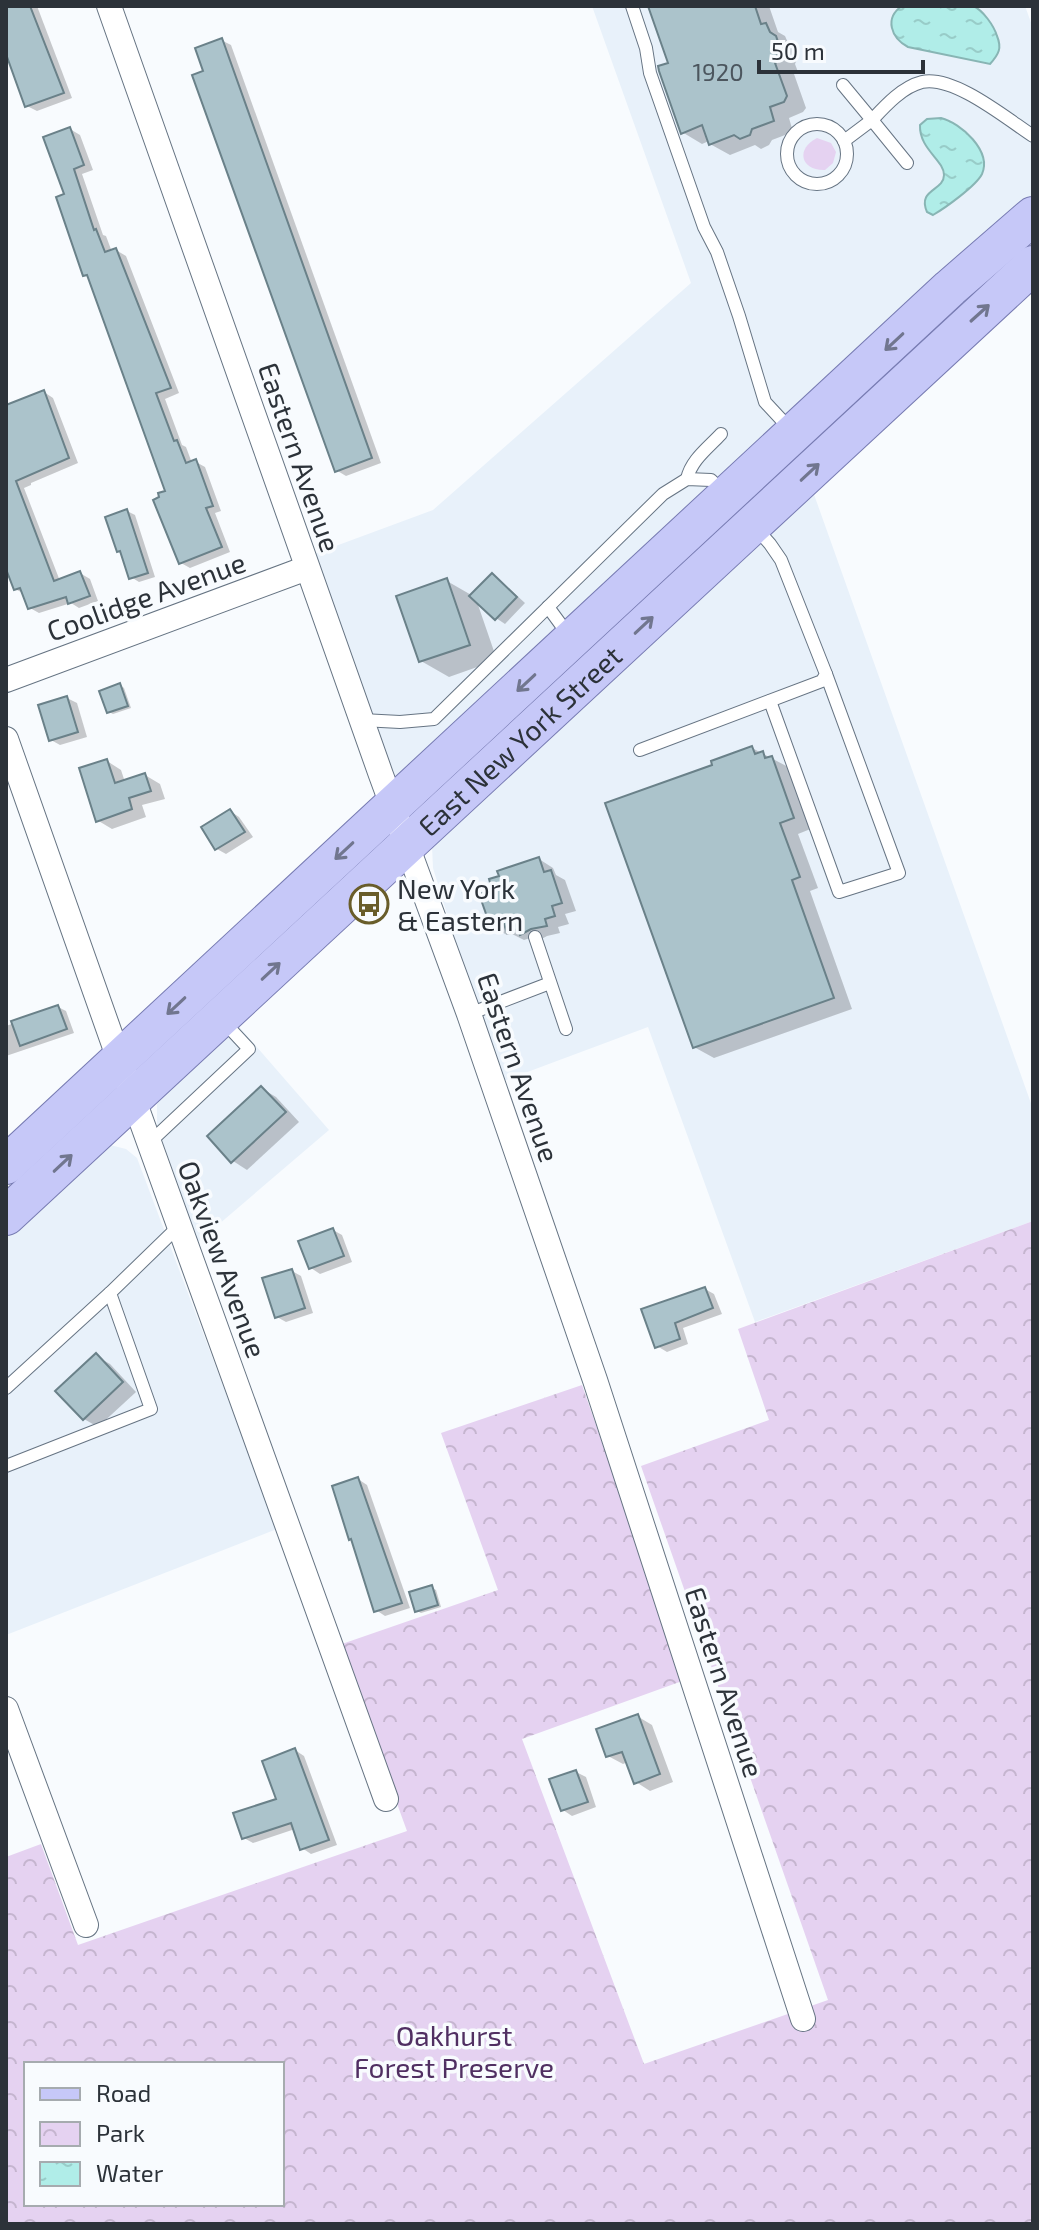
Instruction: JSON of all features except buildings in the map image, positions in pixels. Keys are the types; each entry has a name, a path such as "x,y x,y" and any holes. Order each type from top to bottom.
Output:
{"main road":[{"name":"East New York Street","path":"6,1216 407,845 739,510 794,434 950,288 1033,216"},
{"name":"East New York Street","path":"6,1165 392,806 482,708 739,510 1033,265"}],"street":[{"name":"Eastern Avenue","path":"109,6 307,568 469,1014 595,1380 803,2019"},
{"name":"Coolidge Avenue","path":"6,680 307,568"},
{"name":"Oakview Avenue","path":"6,739 386,1799"},
{"path":"6,1709 86,1925"}],"lane":[{"path":"632,6 646,48 650,73 704,227 717,252 765,402 794,434"},
{"path":"844,141 872,120 891,99 922,82 947,84 972,95 1033,136"},
{"path":"843,85 907,163"},
{"path":"822,124 839,133 844,141 847,150 844,168 831,181 823,184 804,182 791,169 787,151 795,133 803,128 822,124"},
{"path":"687,479 695,461 721,434"},
{"path":"362,720 400,722 434,719 663,494 687,479 711,480 781,560 899,873 839,892 770,701"},
{"path":"548,607 572,639"},
{"path":"640,750 822,681 826,674"},
{"path":"466,688 482,708"},
{"path":"535,937 566,1029"},
{"path":"469,1014 550,983"},
{"path":"149,1143 249,1049 220,1018"},
{"path":"6,1388 179,1226"},
{"path":"6,1466 151,1409 110,1293"}],"shaded area":[{"path":"592,6 1025,6 1033,28 1033,200 398,786 314,554 433,510 691,283"},
{"path":"811,486 1033,1109 1033,1221 755,1322 648,1027 498,1083 433,868 432,846"},
{"path":"235,1022 329,1130 198,1242 157,1126 157,1104 163,1088"},
{"path":"110,1145 126,1149 137,1158 277,1529 6,1635 6,1232"}],"green space":[{"path":"817,138 831,143 836,152 833,163 825,170 811,167 804,158 806,148"},
{"name":"Oakhurst Forest Preserve","path":"1033,1221 1033,2224 6,2224 6,1857 41,1844 78,1945 407,1831 339,1645 498,1590 441,1433 582,1385 685,1680 522,1739 644,2064 828,2000 641,1466 769,1420 738,1329"}],"water":[{"path":"902,6 977,8 993,28 999,44 997,54 990,64 908,47 897,38 892,28 893,16"},
{"path":"941,118 973,139 983,156 984,165 982,174 974,184 933,215 927,212 925,199 940,184 944,175 923,141 920,125 927,119"}],"place":[{"name":"New York & Eastern","path":"369,904"}]}
